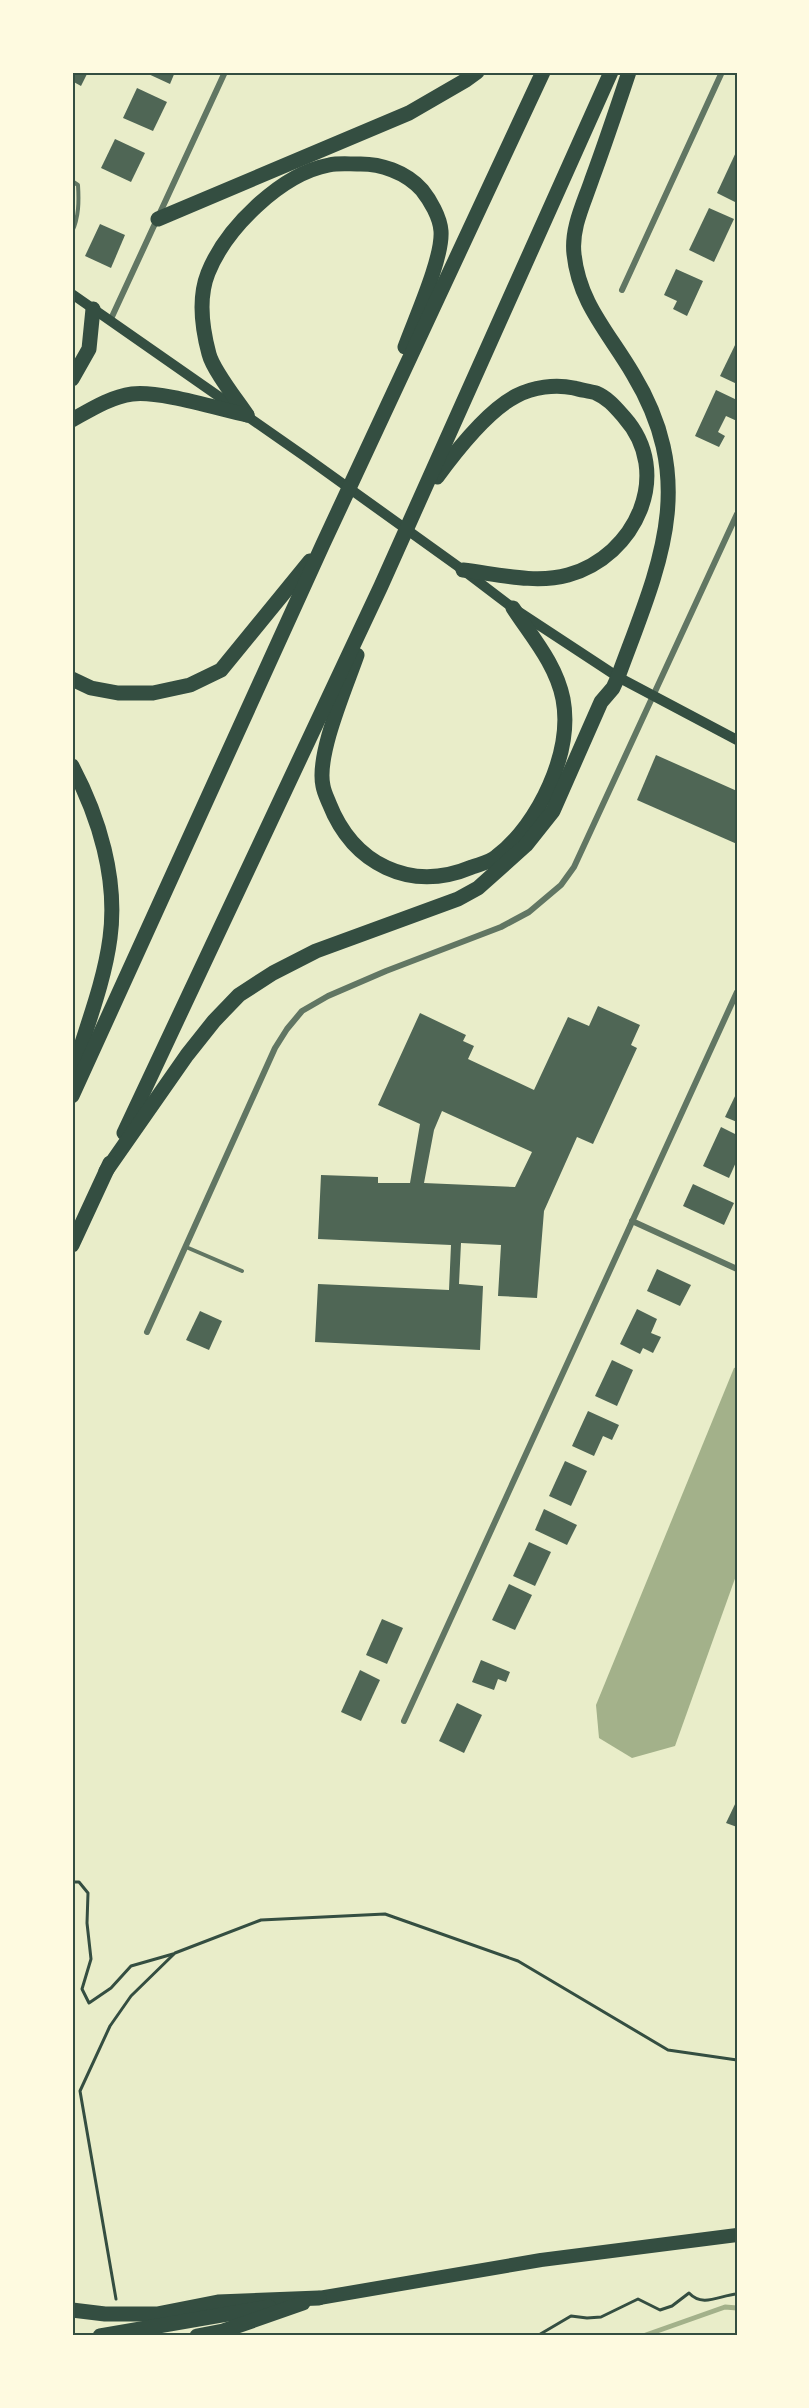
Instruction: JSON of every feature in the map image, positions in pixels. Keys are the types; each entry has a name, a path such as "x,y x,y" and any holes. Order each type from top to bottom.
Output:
{"highway":[{"path":"158,219 409,113 477,72"},
{"path":"72,1096 323,544 543,72"},
{"path":"72,1245 381,586 610,72"},
{"path":"106,1171 187,1055 214,1021 239,995 273,973 316,951 458,899 478,888 526,845 553,811 601,702 618,677 659,565 667,530 668,471 650,407 634,374 594,316 579,280 573,236 629,72"},
{"path":"247,416 209,357 203,329 202,299 207,275 218,251 237,225 264,200 299,176 330,165 371,163 398,172 417,185 429,198 441,230 438,256 373,438"},
{"path":"72,379 89,349 93,309"},
{"path":"420,499 478,426 516,396 534,390 562,386 597,394 611,403 635,430 645,455 647,481 641,509 629,532 609,554 586,568 547,579 464,570"},
{"path":"72,420 100,404 131,394 149,394 247,416"},
{"path":"72,679 91,688 118,693 153,693 190,685 221,670 323,544"},
{"path":"381,586 324,754 322,785 341,830 368,858 396,872 412,876 432,877 461,872 496,858 516,837 538,808 553,777 564,742 563,699 550,662 513,609"},
{"path":"72,766 83,786 105,851 112,908 110,938 104,967 72,1075"},
{"path":"100,2336 163,2327 541,2260 737,2235"},
{"path":"72,2310 105,2314 157,2314 218,2302 319,2298"},
{"path":"197,2336 223,2331 319,2298"}],"main road":[{"path":"72,294 464,570 513,609 618,677 737,740"}],"street":[{"path":"110,321 225,72"},
{"path":"622,290 722,72"},
{"path":"147,1332 275,1048 302,1011 328,996 386,970 501,927 529,912 561,885 574,867 737,514"},
{"path":"404,1721 737,992"},
{"path":"632,1221 737,1269"}],"lane":[{"path":"72,181 78,185 79,200 72,232"},
{"path":"185,1247 242,1271"}],"path":[{"path":"72,1882 79,1882 88,1893 87,1923 92,1959 82,1989 89,2003 111,1988 131,1966 175,1953 261,1920 385,1914 518,1961 668,2050 737,2060"},
{"path":"117,2302 80,2091 110,2026 131,1996 175,1953"},
{"path":"537,2336 571,2316 601,2317 638,2300 660,2310 672,2306 689,2293 693,2298 705,2302 727,2294 737,2294"}],"shaded area":[{"path":"737,1367 737,1573 675,1746 632,1758 599,1738 596,1705 734,1368"}],"building":[{"path":"72,72 88,72 81,86 72,81"},
{"path":"144,72 175,72 170,84"},
{"path":"137,88 167,102 153,131 123,118"},
{"path":"115,139 145,153 131,182 101,168"},
{"path":"737,150 737,203 717,193"},
{"path":"709,208 734,219 714,262 689,250"},
{"path":"100,224 125,235 111,268 85,256"},
{"path":"676,269 703,281 687,316 673,309 677,301 664,295"},
{"path":"737,341 737,384 720,376"},
{"path":"716,390 737,400 737,421 726,416 718,432 725,436 719,447 695,436"},
{"path":"656,755 737,791 737,844 637,800"},
{"path":"598,1006 640,1025 631,1045 637,1048 593,1144 577,1137 544,1211 537,1298 498,1296 501,1245 461,1243 459,1284 483,1286 480,1350 315,1342 318,1284 449,1290 451,1245 318,1239 321,1175 378,1177 378,1183 410,1183 420,1124 378,1105 420,1013 466,1035 463,1041 474,1046 468,1059 534,1090 568,1017 589,1026","holes":["442,1111 532,1152 515,1187 424,1183 434,1130"]},
{"path":"737,1092 737,1122 725,1117"},
{"path":"721,1127 737,1135 737,1160 729,1178 703,1166"},
{"path":"693,1184 734,1203 724,1225 683,1206"},
{"path":"657,1269 691,1285 680,1306 647,1291"},
{"path":"637,1309 657,1319 651,1333 661,1337 653,1353 643,1348 640,1354 620,1344"},
{"path":"200,1311 222,1321 209,1350 186,1340"},
{"path":"612,1360 633,1370 617,1406 595,1396"},
{"path":"588,1411 619,1425 612,1440 603,1436 594,1456 572,1446"},
{"path":"565,1461 587,1471 571,1506 549,1496"},
{"path":"544,1509 577,1525 567,1545 535,1530"},
{"path":"529,1542 551,1552 535,1586 513,1576"},
{"path":"509,1584 532,1595 515,1630 492,1620"},
{"path":"382,1619 403,1628 387,1664 366,1655"},
{"path":"481,1660 510,1672 506,1682 498,1679 494,1690 472,1682"},
{"path":"360,1670 380,1680 361,1721 341,1712"},
{"path":"457,1703 482,1715 464,1753 439,1741"},
{"path":"737,1800 737,1827 726,1823"}],"waterway":[{"path":"643,2336 725,2307 737,2308"}]}
